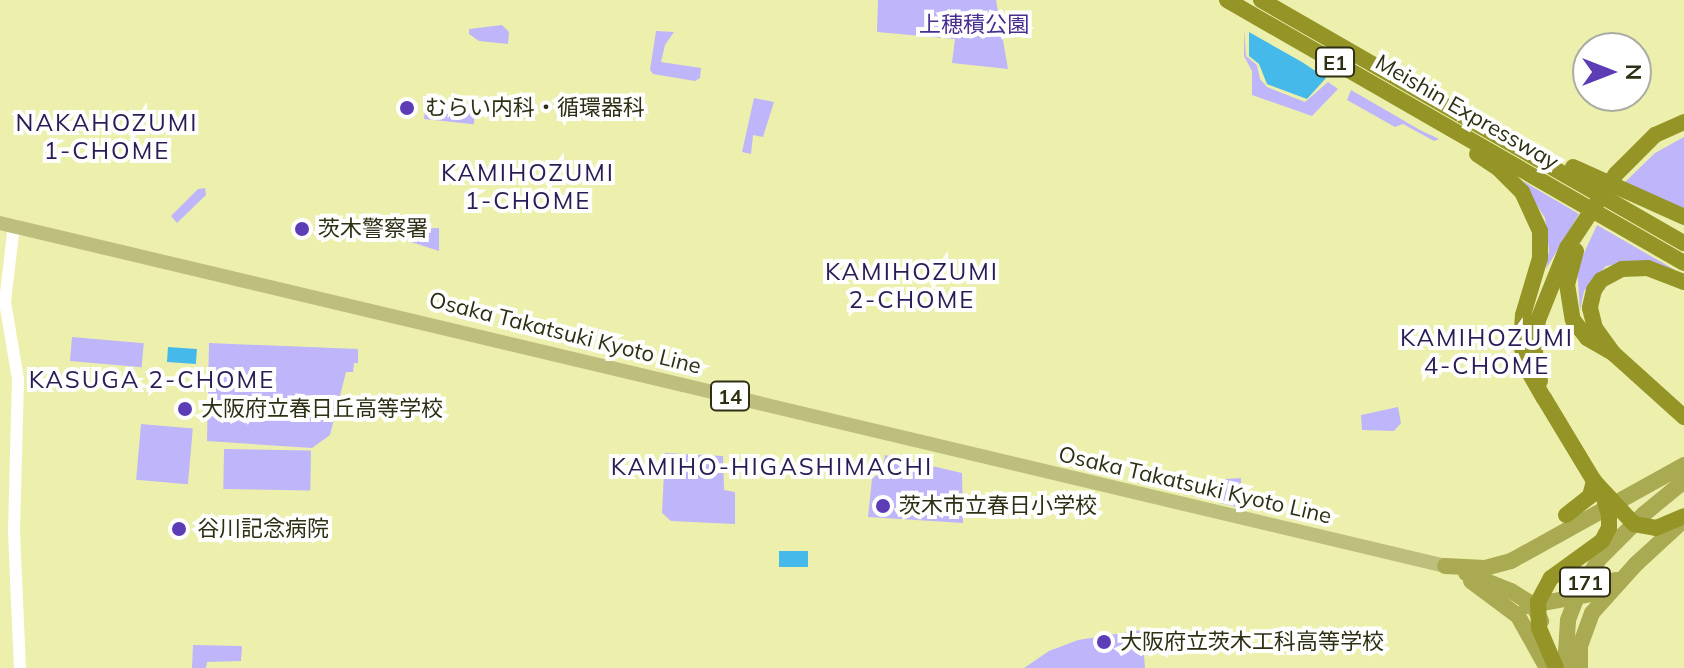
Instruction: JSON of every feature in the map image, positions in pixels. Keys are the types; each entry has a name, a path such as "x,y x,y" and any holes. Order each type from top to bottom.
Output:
{"highway":[{"name":"Meishin Expressway","path":"1227,0 1450,114"},
{"name":"Meishin Expressway","path":"1261,0 1450,114 1474,152 1508,152 1586,188 1611,220 1684,263"},
{"path":"1450,114 1508,152 1540,231 1540,258 1523,315 1521,344 1527,369 1598,487 1609,515 1609,528 1602,541 1549,582 1538,602 1537,618 1556,668"},
{"path":"1544,398 1535,335 1543,302 1567,248 1616,174 1655,135 1684,122"},
{"path":"1682,414 1613,353 1587,338 1573,320 1567,297 1573,258 1588,228 1635,164 1659,142 1684,131"},
{"path":"1586,188 1684,217"},
{"path":"1624,199 1684,243"},
{"path":"1613,353 1591,318 1591,299 1601,280 1611,273 1635,267 1663,272 1684,282"},
{"path":"1445,566 1485,568 1501,565 1684,465"},
{"name":"171","path":"1565,668 1564,641 1577,596 1599,559 1644,514 1684,481"},
{"path":"1566,515 1598,487"},
{"path":"1598,487 1634,524 1645,528 1656,528 1684,518"},
{"name":"171","path":"1580,668 1580,646 1592,613 1636,564 1684,518"},
{"path":"1510,607 1591,594 1636,564"},
{"path":"1445,566 1497,583 1533,605 1565,668"},
{"path":"1445,566 1510,607 1532,636 1547,668"}],"main road":[{"name":"Osaka Takatsuki Kyoto Line","path":"7,224 1445,566"},
{"path":"7,224 5,302 18,379 14,532 20,668"}],"green space":[{"name":"上穂積公園","path":"878,0 996,0 1008,69 952,63 955,39 877,32"},
{"path":"502,25 509,32 508,44 479,41 469,34 469,29"},
{"path":"1244,29 1246,56 1257,65 1260,79 1267,87 1305,102 1328,82 1338,89 1312,116 1252,95 1252,71 1244,56"},
{"path":"656,31 674,32 665,45 661,62 701,68 700,78 695,81 653,74 650,70"},
{"path":"1351,90 1439,139 1434,141 1403,124 1395,127 1347,100"},
{"path":"754,98 774,102 763,137 753,135 751,154 742,152"},
{"path":"426,101 476,106 474,124 424,119"},
{"path":"1684,137 1684,212 1623,184 1655,153"},
{"path":"1521,180 1579,214 1546,269 1549,250 1545,218"},
{"path":"205,188 206,195 177,223 171,216 198,189"},
{"path":"1597,225 1675,270 1640,261 1606,266 1584,291 1580,311 1577,268"},
{"path":"439,228 439,251 408,241 409,229"},
{"path":"72,337 144,343 142,367 70,361"},
{"path":"209,343 358,349 358,363 354,363 353,372 346,372 330,435 312,448 207,441"},
{"path":"1398,407 1401,423 1394,431 1362,430 1361,415"},
{"path":"141,424 193,429 188,484 136,480"},
{"path":"224,449 311,451 310,491 223,489"},
{"path":"665,453 723,456 724,490 735,492 735,524 671,521 662,513"},
{"path":"885,455 962,473 963,523 868,517 872,479 882,471"},
{"path":"1241,478 1241,508 1220,503 1226,479"},
{"name":"大阪府立茨木工科高等学校","path":"1142,630 1145,668 1024,668 1049,651 1078,640"},
{"path":"193,645 242,646 241,661 207,662 206,668 192,668"}],"water":[{"path":"1249,32 1326,78 1307,99 1267,84 1259,64 1249,56"},
{"path":"168,347 197,349 196,364 167,362"},
{"path":"779,551 808,551 808,567 779,567"}],"place":[{"name":"むらい内科・循環器科","path":"407,108"},
{"name":"茨木警察署","path":"302,229"},
{"name":"大阪府立春日丘高等学校","path":"185,409"},
{"name":"茨木市立春日小学校","path":"883,506"},
{"name":"谷川記念病院","path":"179,529"},
{"name":"大阪府立茨木工科高等学校","path":"1104,642"}],"district":[{"name":"NAKAHOZUMI 1-CHOME","path":"107,137"},
{"name":"KAMIHOZUMI 1-CHOME","path":"528,187"},
{"name":"KAMIHOZUMI 2-CHOME","path":"912,286"},
{"name":"KAMIHOZUMI 4-CHOME","path":"1487,352"},
{"name":"KASUGA 2-CHOME","path":"152,380"},
{"name":"KAMIHO-HIGASHIMACHI","path":"772,467"}]}
